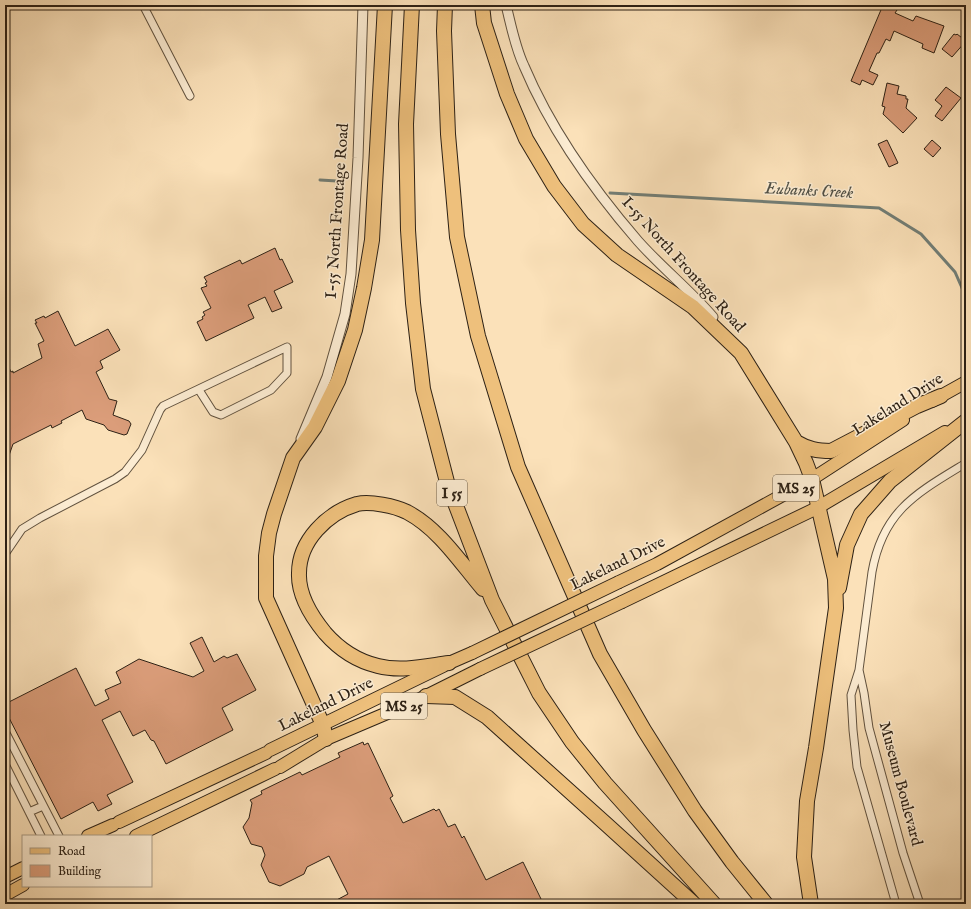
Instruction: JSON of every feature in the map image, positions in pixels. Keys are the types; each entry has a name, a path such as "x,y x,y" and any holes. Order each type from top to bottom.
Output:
{"highway":[{"path":"326,739 323,725 266,598 266,556 269,533 274,514 293,458 315,427 338,381 355,330 372,240 385,5"},
{"name":"I 55","path":"412,5 406,124 408,230 413,302 423,389 448,482 492,600 539,693 572,742 605,782 714,904"},
{"path":"445,5 444,31 448,134 457,236 478,336 518,467 600,654 644,730 695,811 732,862 766,904"},
{"path":"482,5 484,23 507,94 526,139 554,186 583,224 617,255 692,307 741,353 796,442 812,479 817,508 835,579 836,608"},
{"path":"796,442 809,449 831,451 917,406 941,396"},
{"path":"811,904 804,857 806,801 816,748 836,608 847,545 861,514 890,481 966,420"},
{"path":"450,663 400,669 378,666 356,658 334,642 316,622 301,595 298,573 304,549 315,530 338,512 358,504 382,504 406,512 429,526 492,600"},
{"path":"426,696 455,696 487,717 694,904"},
{"path":"732,862 759,904"}],"main road":[{"name":"Lakeland Drive","path":"90,835 657,564 812,479 941,396 966,382"},
{"name":"Lakeland Drive","path":"138,835 278,768 326,739 418,700 480,668 622,602 817,508 966,420"},
{"path":"5,877 22,868"},
{"path":"5,895 22,886"}],"street":[{"path":"143,5 190,96"},
{"name":"I-55 North Frontage Road","path":"293,458 327,377 345,314 352,274 358,158 363,5"},
{"name":"I-55 North Frontage Road","path":"506,5 523,65 539,99 562,139 590,182 639,242 708,312 741,353"},
{"path":"5,554 22,529 40,518 109,483 124,472 142,450 163,406 199,390 266,356 288,347 287,373 272,390 253,400 221,415 212,412 199,390"},
{"name":"Museum Boulevard","path":"896,904 858,768 853,730 851,695 859,670 872,572 875,555 880,540 890,521 907,502 966,463"},
{"name":"Museum Boulevard","path":"859,670 869,728 903,853 920,904"},
{"path":"5,731 58,835"},
{"path":"5,764 40,835"},
{"path":"29,812 43,806"}],"building":[{"path":"883,5 897,10 895,13 913,21 916,16 944,26 934,53 922,48 923,44 894,31 890,41 886,39 879,53 877,53 869,71 878,75 873,85 862,80 860,85 851,81"},
{"path":"954,34 957,34 966,41 952,57 942,49"},
{"path":"887,83 899,86 897,94 906,96 906,99 908,99 906,108 917,118 903,133 883,114 885,107 882,106"},
{"path":"946,87 961,98 942,121 935,116 942,106 935,100"},
{"path":"887,140 898,163 889,167 878,144"},
{"path":"932,140 941,148 933,157 924,149"},
{"path":"275,248 293,282 274,291 282,308 272,312 265,297 248,305 254,318 206,341 197,322 203,319 202,317 205,315 203,312 211,308 201,288 207,286 205,283 207,282 204,277 240,260 242,264"},
{"path":"58,311 75,346 108,329 120,350 100,361 103,368 96,372 109,399 117,401 113,415 129,421 131,424 127,434 124,435 108,430 104,425 86,419 82,410 61,421 62,423 52,428 51,425 13,444 5,464 5,359 11,372 13,371 13,373 42,358 38,344 44,341 35,320 44,316 45,318"},
{"path":"202,637 214,662 224,656 227,658 237,654 256,690 222,708 233,730 166,764 154,741 151,740 145,730 133,736 120,711 102,720 133,782 107,795 112,804 98,811 93,802 61,819 5,710 5,704 76,668 95,706 109,699 105,690 121,683 116,672 139,659 193,677 204,671 190,643"},
{"path":"363,742 364,745 368,743 393,796 390,798 403,823 434,809 436,811 439,809 448,827 455,824 462,838 464,836 486,880 523,862 542,901 534,904 329,904 348,894 329,856 307,867 304,874 280,886 269,882 261,865 265,855 262,847 251,844 243,827 249,818 252,803 250,800 262,794 261,791 300,772 302,775 340,757 338,753"}],"waterway":[{"name":"Eubanks Creek","path":"320,180 337,181"},
{"name":"Eubanks Creek","path":"610,193 879,208 921,234 955,272 966,297"}]}
